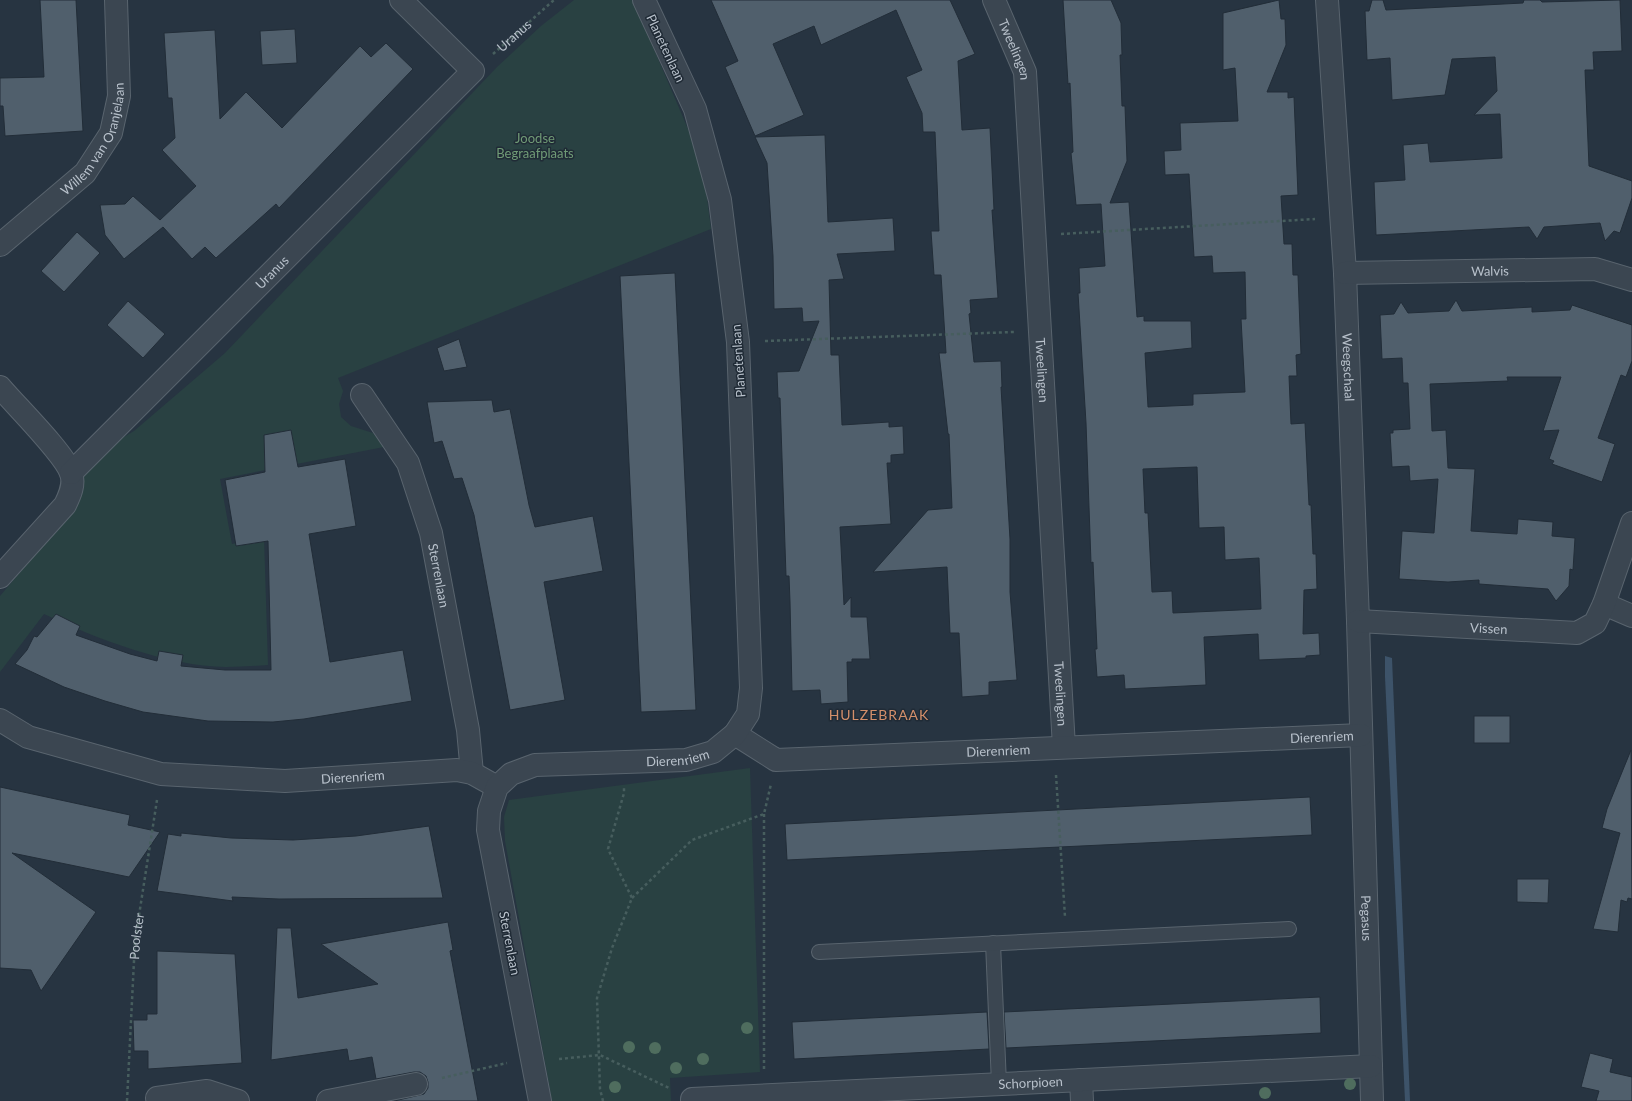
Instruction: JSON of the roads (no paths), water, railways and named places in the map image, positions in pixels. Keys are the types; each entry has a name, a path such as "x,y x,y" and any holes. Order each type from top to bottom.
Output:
{"street":[{"name":"Willem van Oranjelaan","path":"0,245 85,173 111,133 119,96 116,0"},
{"name":"Uranus","path":"71,473 473,71 401,0"},
{"name":"Planetenlaan","path":"644,0 695,109 714,177 720,200 738,342 750,688 748,714 735,734"},
{"name":"Tweelingen","path":"994,0 1025,72 1036,235 1059,748"},
{"name":"Weegschaal","path":"1326,0 1346,273 1361,735"},
{"name":"Walvis","path":"1346,273 1595,268 1632,280"},
{"path":"0,387 59,454 71,473 72,492 65,505 0,578"},
{"name":"Sterrenlaan","path":"362,395 408,463 431,532 468,730 472,773"},
{"name":"Vissen","path":"1358,621 1577,633 1595,623 1604,604 1632,523"},
{"path":"1604,604 1632,616"},
{"name":"Dierenriem","path":"0,720 28,737 161,774 285,781 457,770 472,773 497,787 511,774 535,765 686,760 713,752 735,734 776,760 1361,735"},
{"name":"Pegasus","path":"1361,735 1372,1101"},
{"name":"Sterrenlaan","path":"497,787 489,811 488,830 540,1101"},
{"name":"Schorpioen","path":"692,1100 764,1095 1371,1066"},
{"path":"1081,1080 1082,1101"},
{"path":"328,1101 416,1084"},
{"path":"157,1098 207,1092 238,1101"}],"lane":[{"path":"819,952 1289,929"},
{"path":"993,943 999,1084"}],"water":[{"path":"1385,656 1392,658 1410,1101 1405,1101"}],"district":[{"name":"HULZEBRAAK","path":"879,714"}],"park label":[{"name":"Joodse Begraafplaats","path":"535,146"}]}
